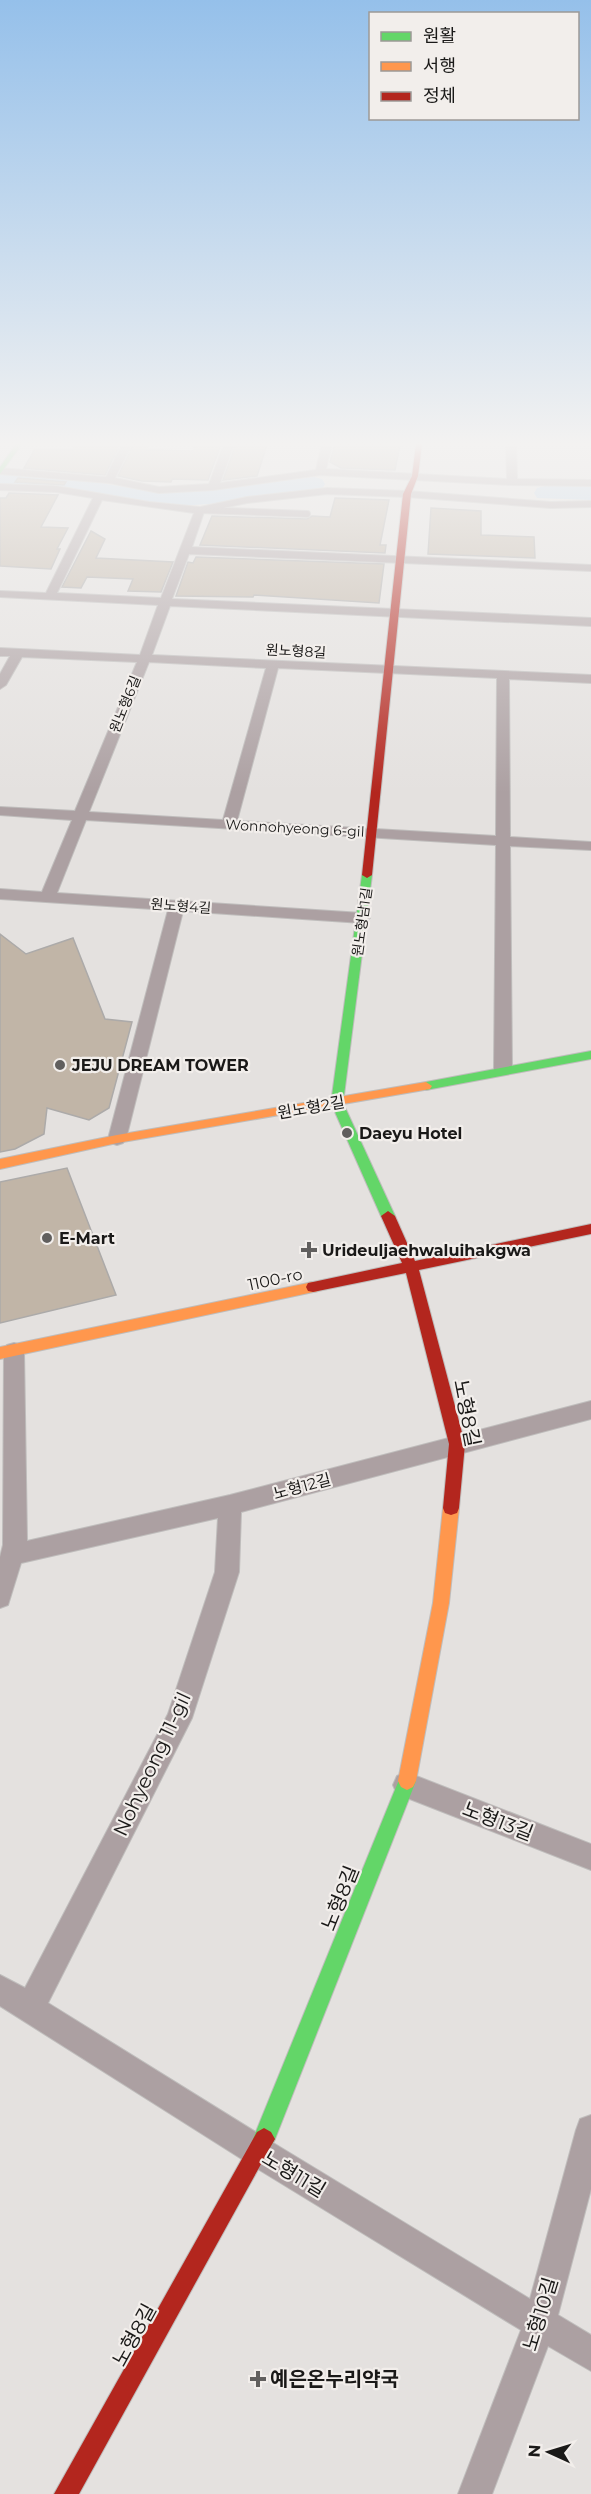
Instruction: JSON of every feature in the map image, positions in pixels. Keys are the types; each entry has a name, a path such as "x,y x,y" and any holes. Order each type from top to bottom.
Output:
{"street":[{"path":"50,596 67,560"},
{"name":"원노형6길","path":"48,896 144,659 180,560"},
{"name":"원노형남1길","path":"337,1103 373,833 400,560"},
{"path":"409,560 591,568"},
{"path":"0,594 591,622"},
{"name":"원노형8길","path":"0,652 591,679"},
{"path":"0,685 18,653"},
{"path":"229,824 273,665"},
{"path":"503,675 503,1070"},
{"name":"Wonnohyeong 6-gil","path":"0,811 591,846"},
{"name":"원노형4길","path":"0,894 362,918"},
{"path":"117,1139 177,906"},
{"name":"원노형2길","path":"0,1164 117,1139 337,1103 591,1055"},
{"path":"337,1103 411,1267"},
{"name":"1100-ro","path":"7,1352 591,1229"},
{"name":"노형8길","path":"66,2494 259,2152 406,1785 441,1603 457,1444 411,1267"},
{"path":"0,1597 15,1545 7,1352"},
{"name":"노형12길","path":"12,1555 230,1505 591,1410"},
{"name":"Nohyeong 11-gil","path":"30,2008 178,1718 227,1572 230,1505"},
{"name":"노형13길","path":"406,1785 591,1857"},
{"name":"노형11길","path":"0,1989 259,2152 591,2355"},
{"name":"노형10길","path":"475,2494 540,2323 591,2130"}],"building":[{"path":"0,560 55,560 51,569 0,566"},
{"path":"76,560 173,562 161,592 128,591 133,579 87,577 81,588 62,587"},
{"path":"194,560 287,560 384,564 379,603 254,595 253,597 176,596 188,562 193,563"},
{"name":"JEJU DREAM TOWER","path":"0,934 26,954 73,938 105,1019 132,1022 109,1108 89,1120 47,1108 44,1134 15,1149 0,1152"},
{"name":"E-Mart","path":"67,1168 116,1295 0,1323 0,1182"}],"traffic: fast":[{"path":"367,875 337,1103 388,1216"},
{"path":"426,1086 591,1055"},
{"path":"264,2139 407,1781"}],"traffic: slow":[{"path":"0,1164 117,1139 426,1086"},
{"path":"0,1353 313,1287"},
{"path":"407,1781 441,1603 451,1508"}],"traffic: jam":[{"path":"367,875 400,560"},
{"path":"388,1216 411,1267 457,1444 451,1508"},
{"path":"313,1287 591,1229"},
{"path":"66,2494 264,2139"}],"place":[{"name":"JEJU DREAM TOWER","path":"60,1065"},
{"name":"Daeyu Hotel","path":"347,1133"},
{"name":"E-Mart","path":"47,1238"},
{"name":"Urideuljaehwaluihakgwa","path":"309,1250"},
{"name":"예은온누리약국","path":"258,2379"}]}
